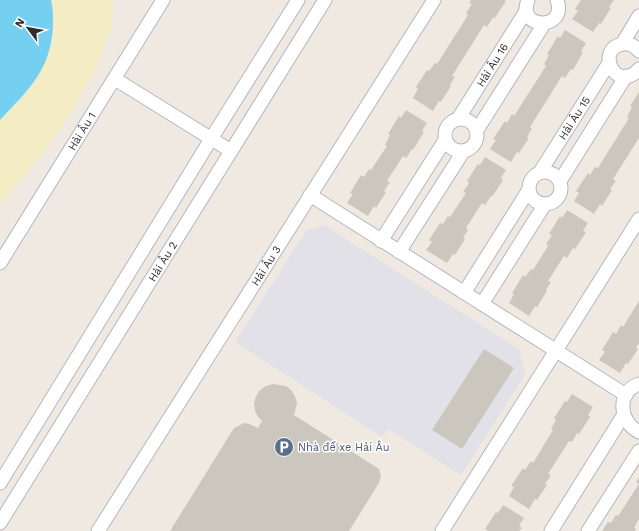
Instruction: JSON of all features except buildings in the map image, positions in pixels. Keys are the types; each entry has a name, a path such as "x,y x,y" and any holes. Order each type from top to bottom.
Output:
{"street":[{"name":"Hải Âu 1","path":"0,263 163,0"},
{"name":"Hải Âu 2","path":"0,483 298,0"},
{"name":"Hải Âu 2","path":"0,523 325,0"},
{"name":"Hải Âu 3","path":"98,531 434,0"},
{"name":"Hải Âu 16","path":"399,252 463,152 475,144 477,139 477,130 544,24 556,16 558,11 558,0"},
{"name":"Hải Âu 16","path":"527,6 531,19 535,22 544,24"},
{"name":"Hải Âu 16","path":"382,241 445,140 444,135 447,126 458,119 527,6"},
{"name":"Hải Âu 15","path":"464,293 528,191 530,181 540,172 609,63 611,51 618,45 622,44 639,16"},
{"path":"622,44 633,45 639,51"},
{"path":"609,63 613,71 617,74 626,76"},
{"name":"Hải Âu 15","path":"482,304 545,204 550,203 559,196 561,186 560,181 626,76 631,75 639,69"},
{"path":"115,79 231,151"},
{"path":"458,119 469,121 477,130"},
{"path":"445,140 450,148 458,152 463,152"},
{"path":"540,172 549,172 554,174 560,181"},
{"path":"528,191 534,200 545,204"},
{"path":"310,195 626,395"},
{"path":"442,531 639,219"},
{"path":"639,384 626,395 622,407 627,424 639,432"},
{"path":"551,531 624,416"},
{"path":"588,531 639,451"}],"shaded area":[{"path":"324,225 520,350 525,375 461,475 388,429 382,437 235,342 306,231"}],"sand":[{"path":"51,0 113,0 112,25 95,71 68,117 38,159 0,205 0,120 37,79 47,58 53,23"}],"water":[{"path":"0,0 51,0 53,9 53,25 48,54 37,78 0,120"}],"place":[{"name":"Nhà để xe Hải Âu","path":"284,447"}]}
